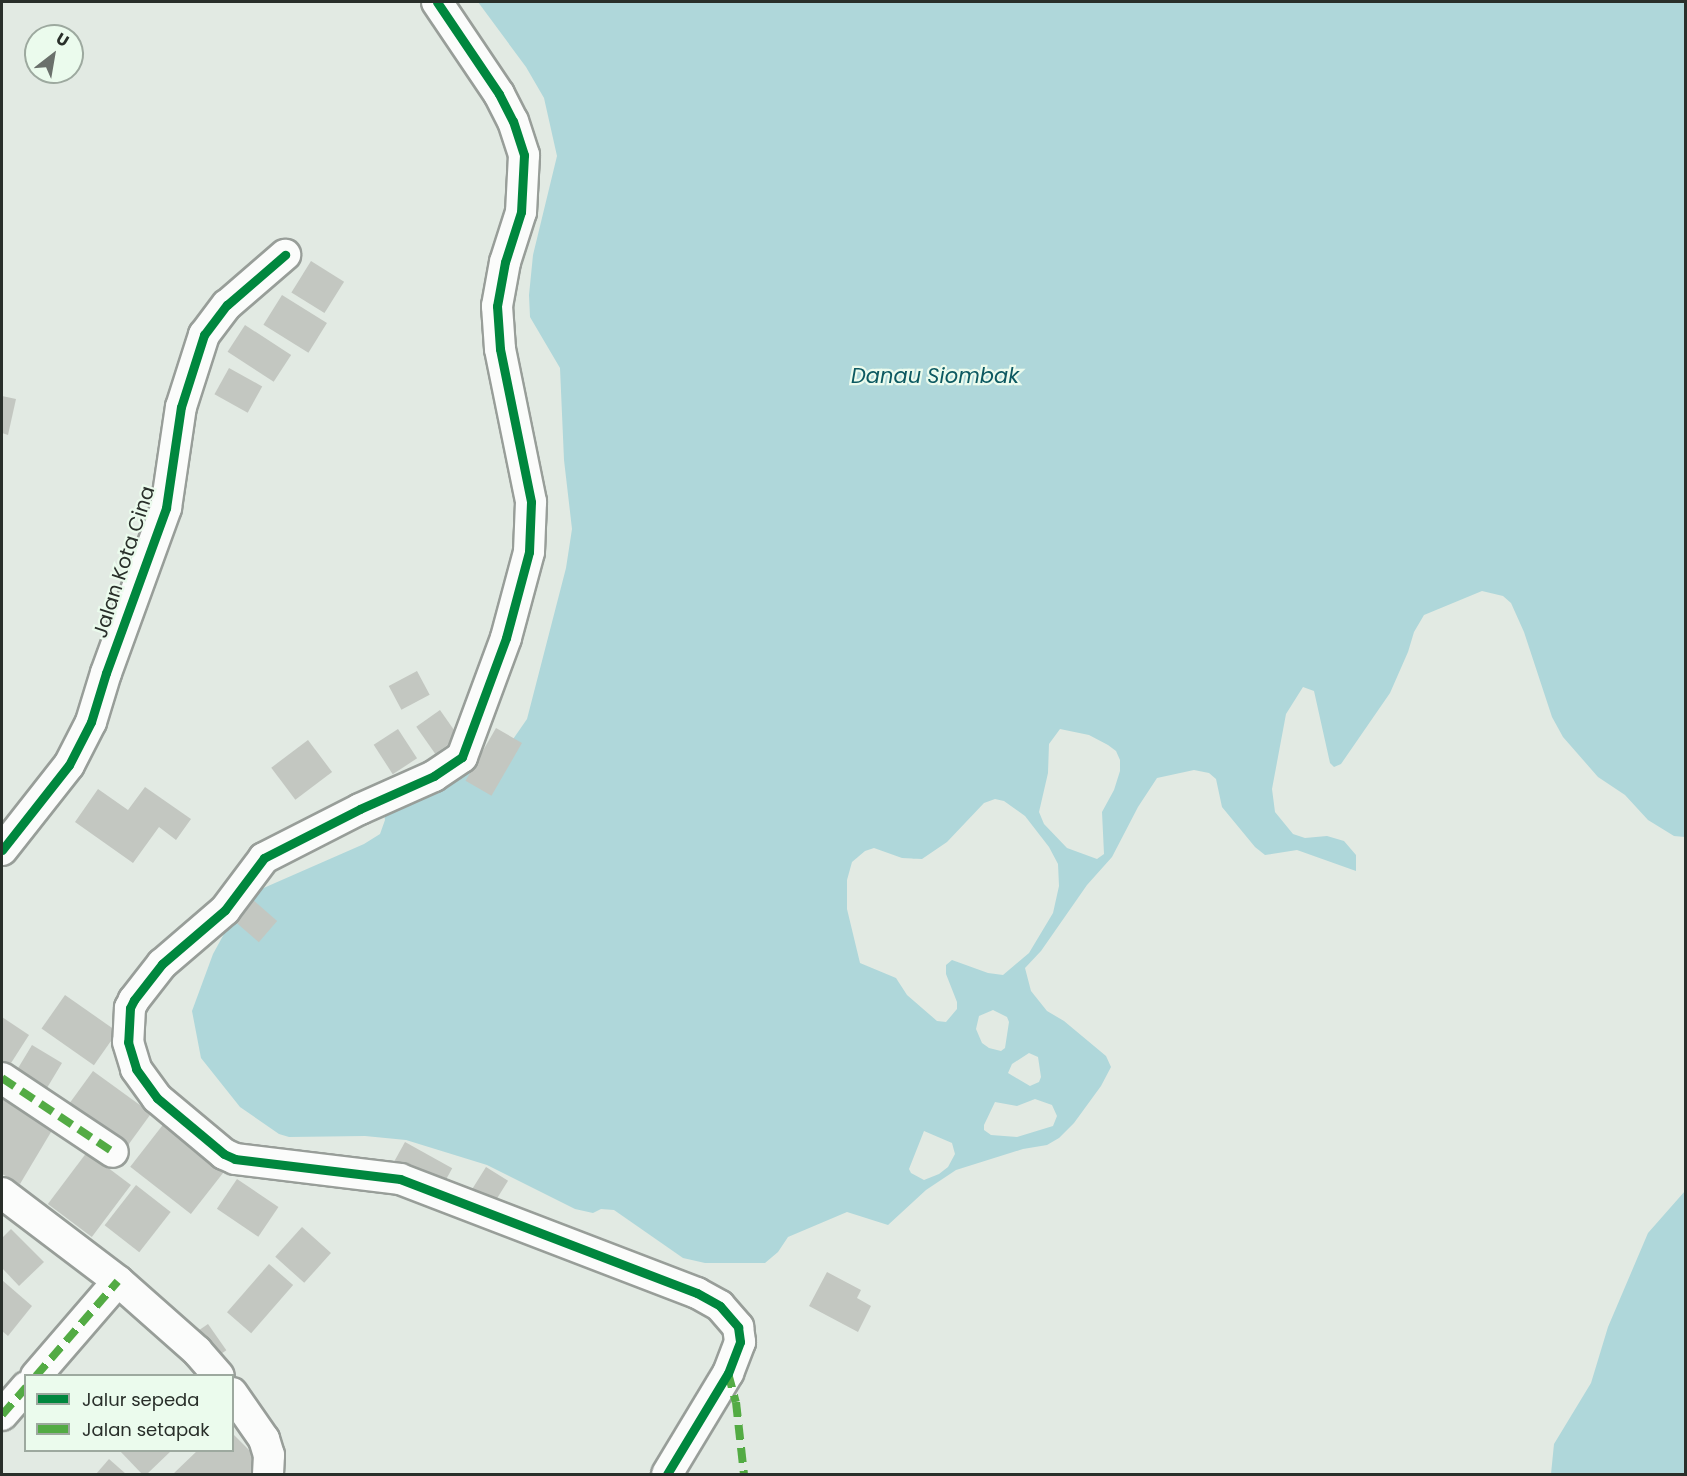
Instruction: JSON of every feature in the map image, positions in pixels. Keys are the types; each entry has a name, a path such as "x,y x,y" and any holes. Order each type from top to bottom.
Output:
{"street":[{"path":"437,2 500,94 513,121 524,155 521,212 505,262 497,306 501,349 531,502 529,552 506,638 462,757 434,777 360,809 264,858 225,910 162,964 134,1000 130,1008 128,1042 136,1069 158,1098 224,1154 235,1159 400,1179 698,1293 720,1306 738,1327 740,1342 728,1373 667,1474"},
{"name":"Jalan Kota Cina","path":"2,850 69,765 91,722 106,673 166,508 181,407 204,335 226,305 285,255"},
{"path":"2,1078 113,1152"},
{"path":"2,1193 118,1281 197,1351 217,1374"},
{"path":"38,1374 118,1281"},
{"path":"2,1414 24,1389"},
{"path":"234,1396 264,1439 268,1455 268,1474"}],"water":[{"name":"Danau Siombak","path":"478,2 1685,2 1685,837 1674,836 1648,820 1625,795 1598,777 1563,737 1552,717 1524,632 1511,603 1503,596 1482,591 1424,615 1414,632 1390,693 1341,764 1334,767 1330,763 1314,691 1303,687 1286,714 1272,789 1275,812 1293,834 1305,838 1327,836 1344,841 1356,855 1356,871 1297,850 1265,855 1255,847 1222,807 1216,779 1209,773 1194,770 1157,778 1138,807 1112,857 1087,885 1041,951 1025,968 1031,991 1047,1011 1064,1021 1106,1056 1111,1067 1101,1086 1074,1123 1059,1138 1047,1145 1023,1149 956,1170 926,1190 888,1225 847,1212 788,1237 778,1252 765,1263 705,1263 683,1258 614,1210 601,1209 593,1213 575,1209 487,1165 406,1140 365,1136 289,1137 279,1134 240,1107 201,1058 192,1011 213,954 236,912 259,890 364,844 380,834 385,820 383,804 448,782 469,772 509,745 527,719 566,568 572,529 564,460 560,368 530,317 529,295 533,255 557,156 544,98 526,67","holes":["1060,729 1089,735 1116,751 1120,760 1120,771 1114,790 1102,812 1104,854 1097,859 1067,848 1044,824 1039,812 1048,773 1049,744","995,799 1004,801 1025,816 1049,847 1058,864 1059,886 1053,913 1029,953 1003,975 988,973 952,960 946,965 946,974 957,1002 957,1009 946,1022 937,1021 907,995 896,978 860,963 847,909 847,880 852,862 865,851 874,848 902,858 922,859 947,842 984,803","993,1010 1007,1017 1009,1022 1005,1048 1001,1051 989,1048 982,1043 976,1029 979,1016","1029,1053 1038,1057 1041,1077 1039,1082 1030,1086 1008,1073 1012,1064","1035,1099 1052,1105 1057,1116 1053,1126 1017,1137 991,1135 984,1130 984,1125 995,1102 1017,1106","924,1131 952,1143 955,1154 948,1167 939,1174 924,1180 911,1173 909,1169"]},
{"path":"1685,1191 1685,1474 1551,1474 1554,1444 1591,1383 1608,1327 1648,1233"}],"building":[{"path":"311,261 344,282 324,313 291,292"},
{"path":"282,295 327,323 308,353 263,325"},
{"path":"245,325 291,355 274,382 228,352"},
{"path":"229,368 262,386 248,413 214,394"},
{"path":"2,396 16,399 8,435 2,433"},
{"path":"417,671 430,695 401,710 389,686"},
{"path":"440,710 459,737 435,754 416,727"},
{"path":"496,728 522,743 491,796 466,781"},
{"path":"398,729 417,758 393,774 374,745"},
{"path":"308,740 332,772 295,800 271,768"},
{"path":"145,787 191,819 176,840 159,827 133,863 75,822 98,789 128,810"},
{"path":"253,900 277,921 259,942 235,921"},
{"path":"65,995 117,1032 94,1065 41,1029"},
{"path":"2,1017 29,1035 4,1074 2,1072"},
{"path":"32,1045 62,1063 46,1090 16,1072"},
{"path":"93,1071 151,1113 121,1155 63,1112"},
{"path":"2,1095 54,1127 20,1184 2,1174"},
{"path":"169,1117 230,1164 191,1214 130,1167"},
{"path":"405,1142 452,1168 441,1189 393,1163"},
{"path":"87,1152 131,1185 92,1237 48,1204"},
{"path":"486,1167 508,1181 492,1207 470,1193"},
{"path":"237,1179 278,1207 258,1237 217,1209"},
{"path":"136,1185 171,1212 139,1252 105,1225"},
{"path":"302,1227 331,1253 304,1283 275,1257"},
{"path":"11,1229 44,1262 19,1286 2,1268 2,1238"},
{"path":"269,1264 293,1285 251,1333 227,1312"},
{"path":"827,1272 861,1290 857,1298 871,1306 858,1332 809,1306"},
{"path":"2,1280 32,1306 8,1336 2,1331"},
{"path":"208,1324 226,1350 214,1359 196,1333"},
{"path":"234,1435 264,1465 255,1474 173,1474 196,1452 234,1452"},
{"path":"121,1452 170,1452 147,1474 142,1474"},
{"path":"109,1459 126,1474 96,1474"}],"marked path":[{"path":"2,1078 113,1152"},
{"path":"38,1374 118,1281"},
{"path":"728,1373 736,1402 744,1474"},
{"path":"2,1415 24,1389"}],"cycle path":[{"path":"437,2 499,94 513,121 524,155 521,212 505,262 497,306 500,349 531,502 529,552 506,638 462,757 434,776 360,809 264,858 225,910 162,964 134,1000 130,1008 128,1042 136,1069 157,1098 224,1154 235,1159 400,1179 697,1293 720,1306 738,1327 740,1342 728,1373 667,1474"},
{"path":"2,850 69,765 91,722 106,673 166,508 181,407 204,335 227,305 285,255"}]}
